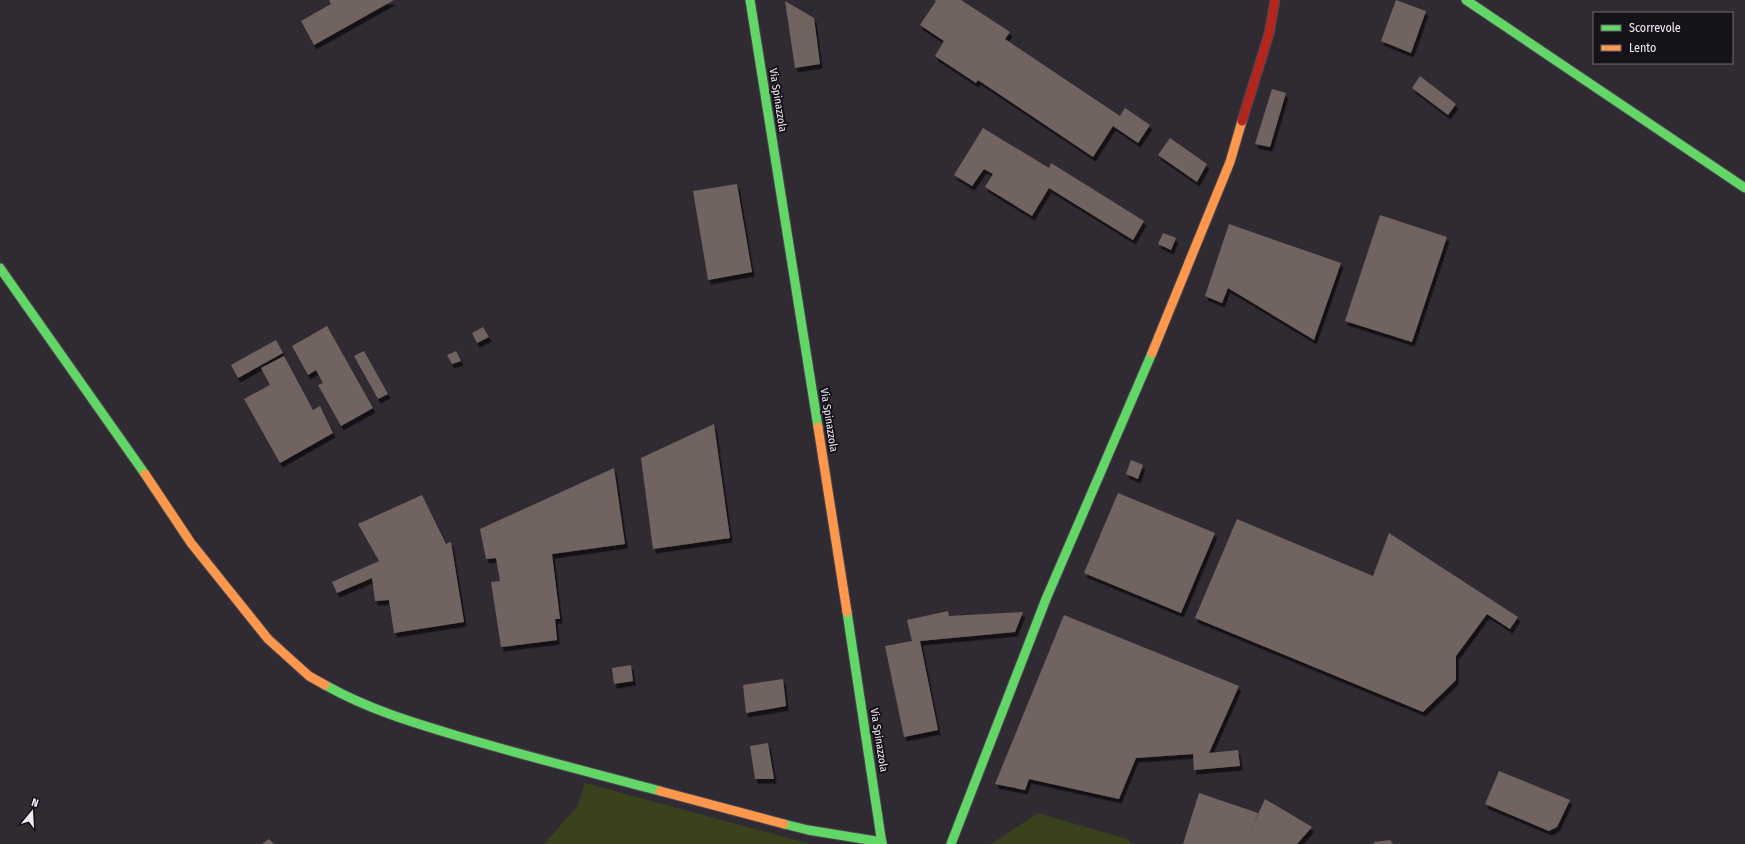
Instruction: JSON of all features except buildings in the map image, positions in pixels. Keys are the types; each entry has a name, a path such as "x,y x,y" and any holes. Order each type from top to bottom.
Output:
{"street":[{"name":"Via Spinazzola","path":"750,0 829,496 882,843"},
{"path":"951,844 1046,599 1170,311 1230,162 1269,34 1275,0"},
{"path":"1466,0 1745,188"},
{"path":"0,268 120,437 191,542 268,639 309,676 354,701 412,722 487,744 808,830 882,843"}],"green space":[{"path":"585,783 813,844 544,844 577,807"},
{"path":"1038,813 1127,839 1132,844 991,844"}],"traffic: fast":[{"path":"750,0 818,427"},
{"path":"1466,0 1745,188"},
{"path":"0,268 145,474"},
{"path":"951,844 1046,599 1152,353"},
{"path":"847,612 882,844"},
{"path":"325,685 357,701 423,726 660,791"},
{"path":"784,824 808,830 882,842"}],"traffic: slow":[{"path":"1152,353 1230,162 1242,121"},
{"path":"818,427 847,612"},
{"path":"145,474 191,543 268,639 309,676 325,685"},
{"path":"660,791 784,824"}],"traffic: jam":[{"path":"1242,121 1269,34 1275,0"}]}
